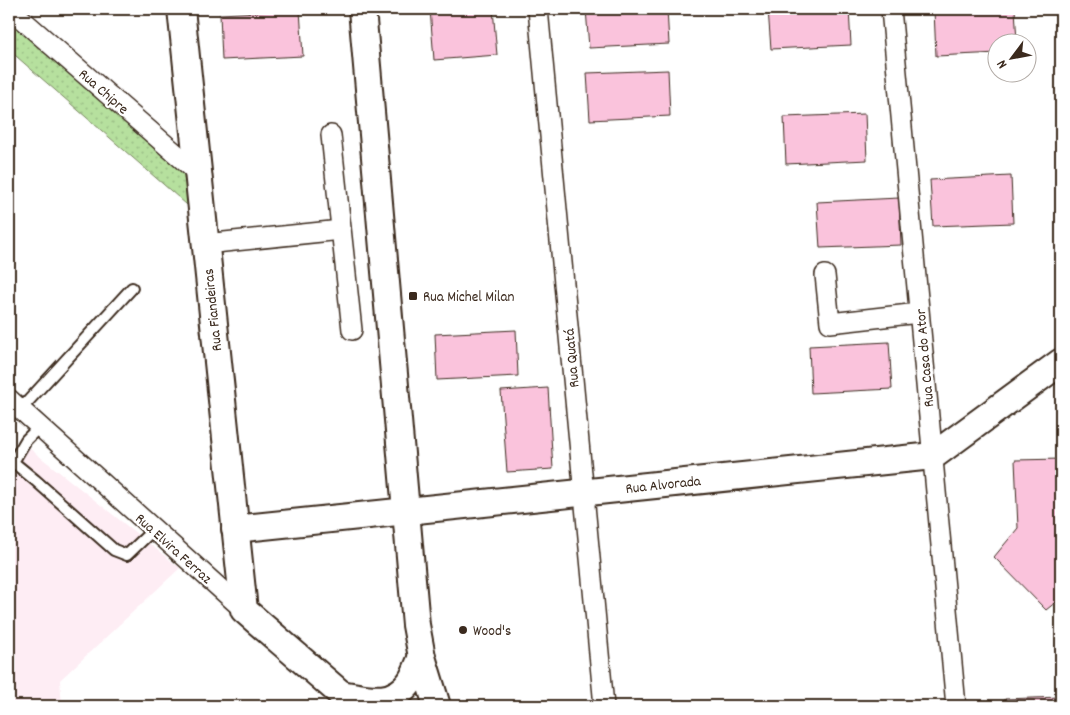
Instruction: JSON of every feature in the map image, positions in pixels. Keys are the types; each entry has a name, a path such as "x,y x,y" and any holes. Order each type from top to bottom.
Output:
{"street":[{"name":"Rua Chipre","path":"10,9 198,174"},
{"name":"Rua Fiandeiras","path":"181,9 244,610"},
{"path":"362,9 416,625 422,657 437,706"},
{"name":"Rua Quatá","path":"538,9 604,706"},
{"name":"Rua Casa do Ator","path":"891,9 956,706"},
{"path":"331,135 352,330"},
{"path":"205,244 341,230"},
{"path":"825,275 830,323 919,313"},
{"path":"933,456 1061,362"},
{"name":"Rua Elvira Ferraz","path":"15,405 244,610 348,700"},
{"name":"Rua Alvorada","path":"235,529 933,456"},
{"path":"348,700 385,699 397,695 411,681 422,657"}],"lane":[{"path":"15,405 132,288"},
{"path":"39,427 26,440 11,464 41,485 114,550 127,554 154,529"}],"shaded area":[{"path":"24,444 180,568 60,680 62,706 9,706 9,459"}],"green space":[{"path":"9,19 188,176 194,211 9,50"}],"building":[{"path":"430,9 493,9 497,55 434,60"},
{"path":"586,9 667,9 669,44 589,48"},
{"path":"768,9 849,9 851,45 771,49"},
{"path":"1015,9 1016,32 988,32 988,53 936,56 934,10"},
{"path":"300,10 303,56 222,60 220,14"},
{"path":"668,70 670,116 590,120 587,73"},
{"path":"865,114 867,160 786,164 784,117"},
{"path":"1011,176 1013,223 933,226 930,180"},
{"path":"899,198 901,245 820,248 817,202"},
{"path":"516,330 518,376 437,380 435,334"},
{"path":"889,342 892,389 811,393 809,346"},
{"path":"548,388 553,469 507,472 501,391"},
{"path":"1061,459 1061,598 1046,610 994,557 1018,528 1015,460"},
{"path":"1061,697 1061,706 1005,706 1005,699"}],"place":[{"name":"Rua Michel Milan","path":"413,296"},
{"name":"Wood's","path":"463,630"}]}
